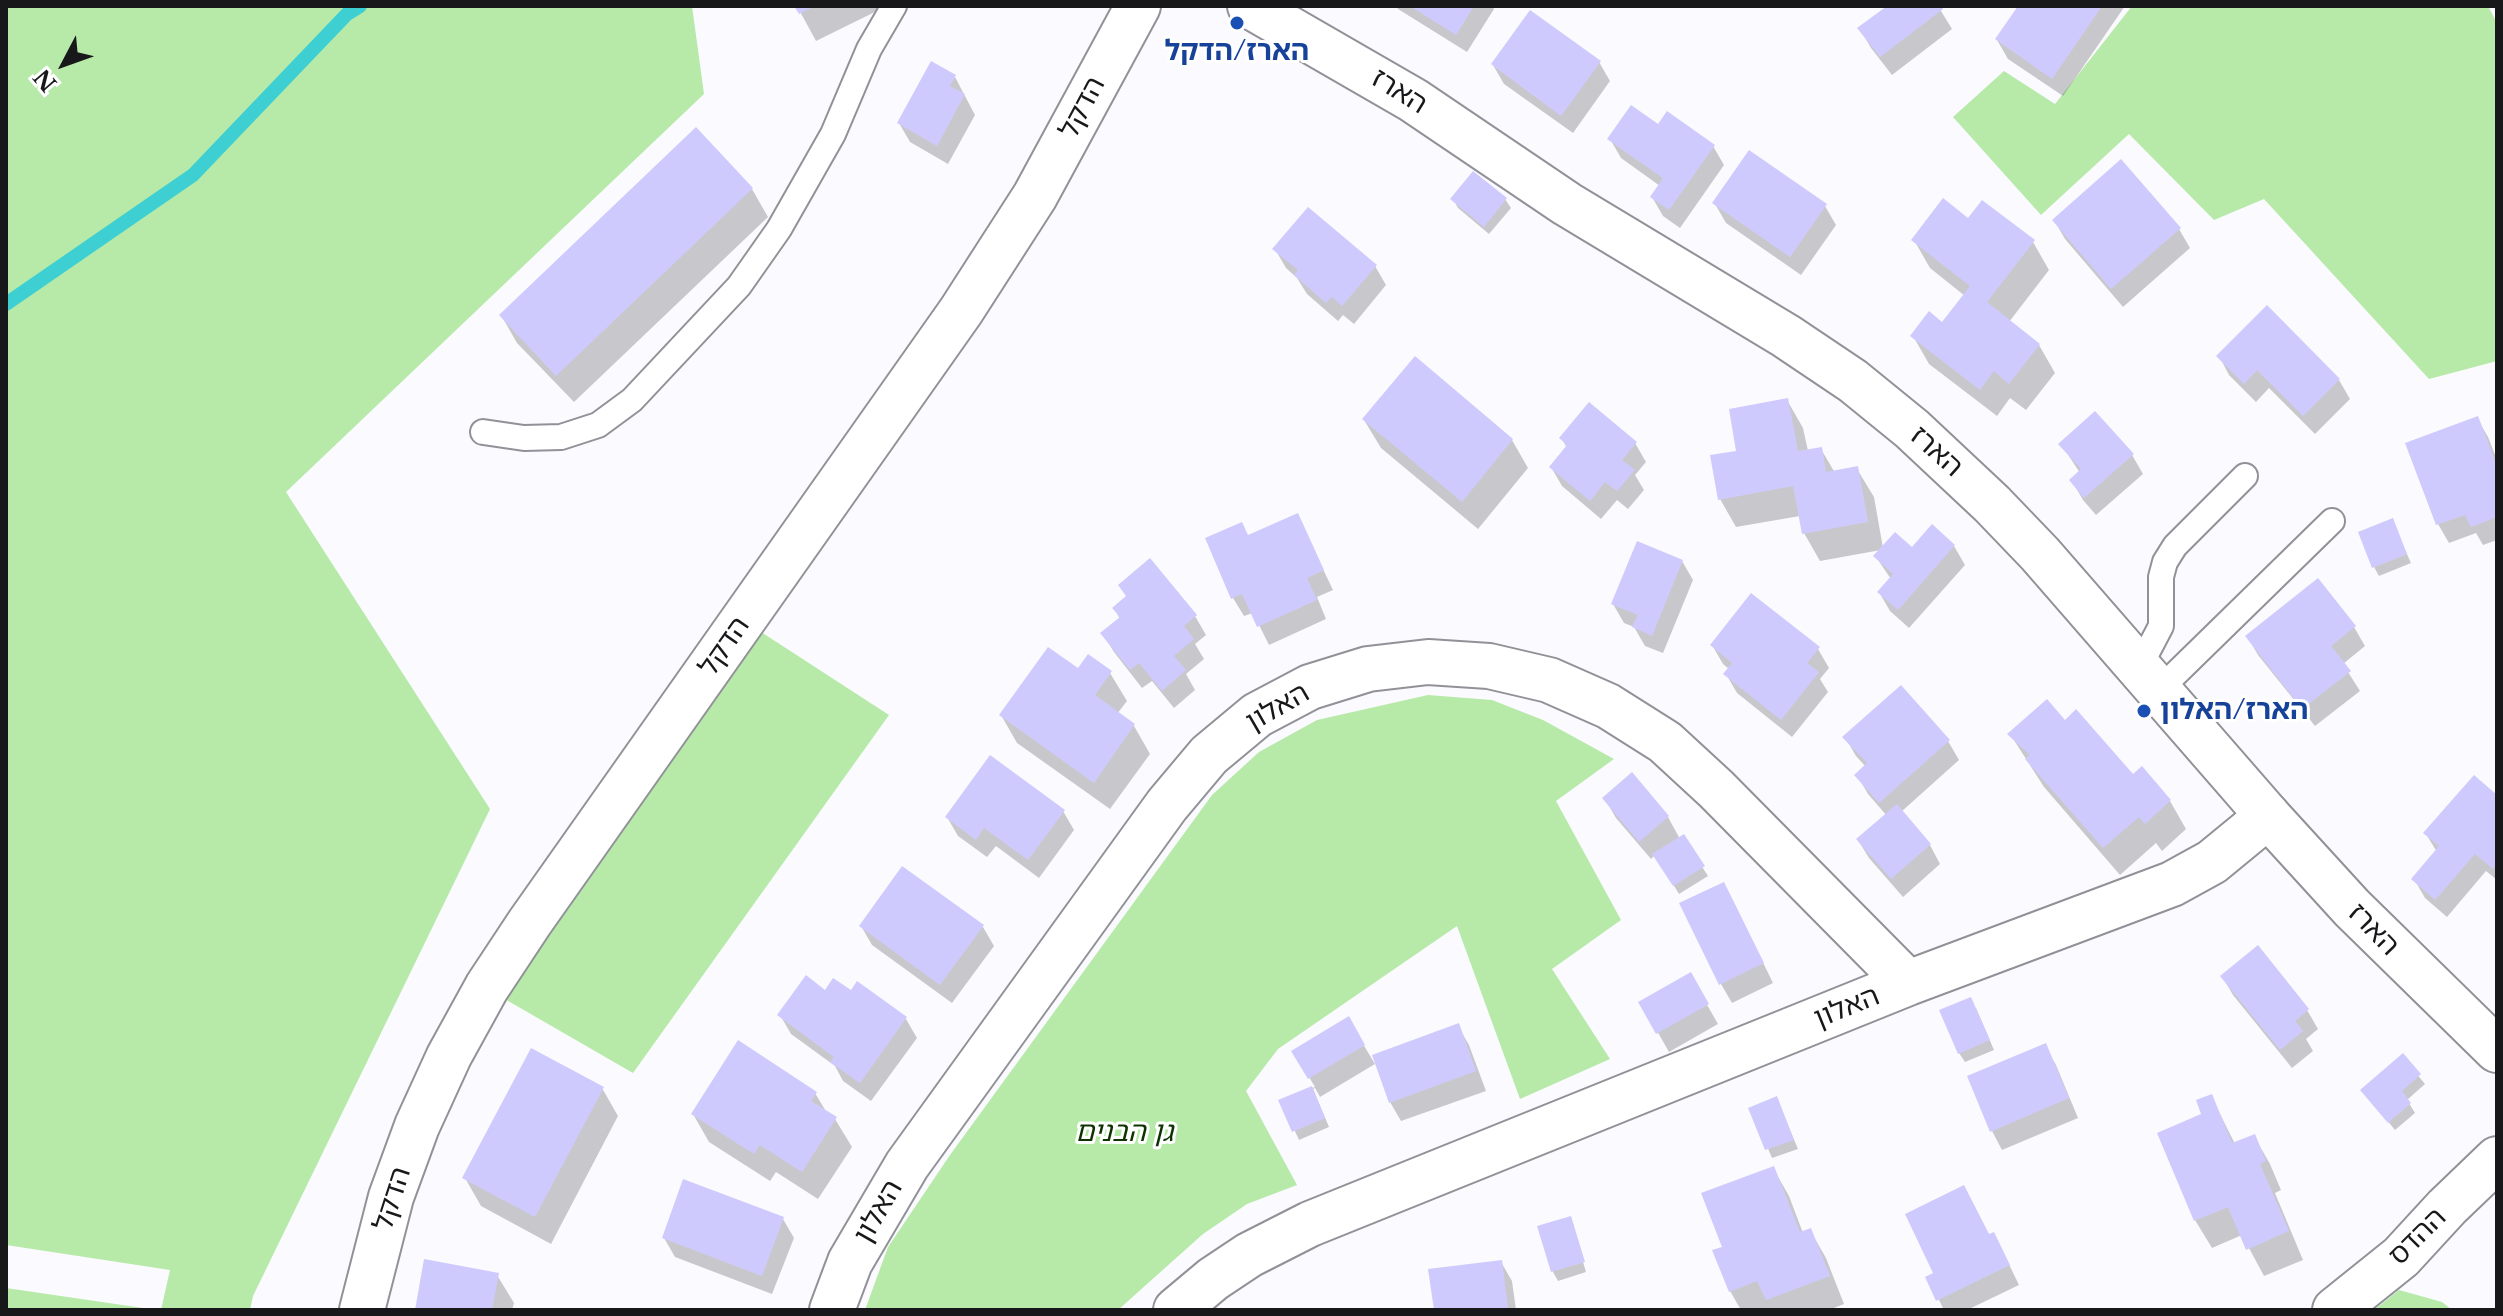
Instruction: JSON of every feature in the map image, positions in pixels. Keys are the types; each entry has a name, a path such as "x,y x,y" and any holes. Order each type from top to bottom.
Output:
{"street":[{"name":"הדקל","path":"362,1310 391,1197 417,1126 449,1056 487,987 961,311 1035,196 1138,6"},
{"name":"הארז","path":"1250,6 1413,100 1567,204 1760,320 1853,381 1912,429 1992,504 2063,580 2268,816 2363,920 2497,1050"},
{"name":"האלון","path":"832,1310 850,1262 915,1153 1158,817 1200,765 1257,715 1310,687 1368,669 1428,662 1489,666 1549,680 1608,706 1665,742 1716,789 1908,983"},
{"name":"האלון","path":"1176,1310 1213,1279 1249,1255 1310,1224 1908,983 2182,879 2212,862 2268,816"},
{"name":"ההדס","path":"2335,1310 2401,1257 2497,1159"}],"lane":[{"path":"483,432 524,438 561,437 598,425 632,400 739,286 779,229 833,134 869,49 894,6"},
{"path":"2149,679 2161,626 2161,577 2165,562 2175,546 2245,476"},
{"path":"2149,679 2332,521"}],"green space":[{"path":"6,6 692,6 704,94 286,492 490,809 253,1296 250,1310 161,1310 170,1270 6,1245"},
{"path":"2132,6 2488,6 2497,23 2497,361 2429,379 2264,199 2214,220 2129,134 2041,215 1953,117 2004,71 2055,104"},
{"path":"758,630 889,715 633,1073 503,998"},
{"name":"גן הבנים","path":"1428,695 1492,700 1543,720 1614,759 1556,801 1621,920 1552,969 1610,1059 1520,1099 1457,926 1278,1049 1246,1091 1297,1185 1247,1204 1203,1234 1118,1310 865,1310 888,1247 950,1155 1212,795 1259,752 1317,720"},
{"path":"6,1288 143,1308 6,1310"},
{"path":"2399,1290 2442,1302 2452,1310 2374,1310"}],"building":[{"path":"794,6 815,6 799,14"},
{"path":"1410,6 1474,6 1456,35"},
{"path":"1887,6 1941,6 1943,9 1880,57 1857,28"},
{"path":"2018,6 2102,6 2052,79 1995,39"},
{"path":"1530,10 1601,61 1561,116 1491,64"},
{"path":"931,61 956,75 950,86 965,94 937,146 897,123"},
{"path":"1631,105 1658,124 1667,111 1715,145 1669,210 1650,197 1663,178 1607,139"},
{"path":"696,127 753,188 556,376 499,315"},
{"path":"1749,150 1827,204 1790,257 1712,203"},
{"path":"2121,159 2181,228 2111,289 2052,220"},
{"path":"1473,171 1507,198 1484,227 1450,199"},
{"path":"1943,198 1968,218 1982,200 2035,240 1987,302 2040,344 2009,384 1994,371 1980,390 1910,336 1929,311 1942,322 1970,286 1911,240"},
{"path":"1308,207 1377,265 1342,306 1332,297 1326,303 1294,275 1298,270 1272,249"},
{"path":"2267,305 2340,379 2303,416 2257,370 2244,384 2216,356"},
{"path":"1415,356 1513,439 1462,502 1362,419"},
{"path":"1788,398 1798,451 1822,447 1826,472 1858,466 1868,522 1802,534 1793,486 1718,500 1710,455 1736,451 1729,409"},
{"path":"1589,402 1637,442 1622,460 1635,470 1617,491 1605,482 1590,501 1549,467 1567,445 1559,438"},
{"path":"2095,411 2134,454 2084,498 2069,480 2081,469 2058,444"},
{"path":"2478,416 2497,466 2497,517 2471,527 2465,515 2436,525 2405,443"},
{"path":"1298,513 1324,570 1307,578 1317,600 1257,627 1242,594 1231,599 1205,538 1242,522 1248,535"},
{"path":"2393,518 2407,554 2372,568 2358,532"},
{"path":"1932,524 1955,545 1898,610 1877,592 1893,574 1873,556 1895,532 1912,547"},
{"path":"1637,541 1683,560 1652,636 1632,627 1638,615 1611,604"},
{"path":"1150,558 1197,615 1184,626 1194,639 1174,656 1186,670 1162,691 1139,663 1130,670 1100,633 1120,617 1112,608 1126,596 1118,585"},
{"path":"2318,578 2356,626 2331,646 2351,671 2302,709 2245,636"},
{"path":"1751,593 1820,647 1807,663 1819,672 1781,720 1723,674 1732,663 1710,645"},
{"path":"1048,647 1078,668 1088,654 1112,671 1095,695 1135,724 1094,783 999,715"},
{"path":"1901,685 1950,740 1879,803 1854,775 1867,763 1842,737"},
{"path":"2047,699 2065,720 2076,709 2133,774 2142,766 2171,800 2145,824 2139,817 2103,848 2025,759 2030,755 2007,734"},
{"path":"990,755 1065,810 1028,860 984,828 976,840 945,817"},
{"path":"1632,772 1669,816 1639,842 1602,798"},
{"path":"2474,775 2497,795 2497,864 2493,869 2475,854 2435,900 2411,879 2439,846 2423,833"},
{"path":"1897,804 1931,844 1891,879 1856,839"},
{"path":"1684,834 1705,866 1673,886 1652,854"},
{"path":"902,866 984,925 940,985 859,926"},
{"path":"1724,882 1764,963 1719,985 1679,903"},
{"path":"2258,945 2309,1009 2295,1021 2303,1031 2280,1050 2220,976"},
{"path":"1691,972 1709,1004 1656,1034 1638,1002"},
{"path":"806,975 825,990 833,978 851,990 857,981 907,1017 860,1083 830,1062 834,1057 777,1015"},
{"path":"1971,997 1990,1040 1958,1054 1939,1010"},
{"path":"1349,1016 1365,1045 1308,1079 1291,1051"},
{"path":"1459,1023 1476,1071 1389,1103 1372,1055"},
{"path":"738,1040 817,1092 811,1101 837,1117 802,1172 760,1145 754,1154 691,1114"},
{"path":"2046,1043 2069,1098 1990,1132 1967,1076"},
{"path":"531,1048 604,1087 535,1217 462,1178"},
{"path":"2403,1053 2421,1074 2402,1091 2411,1103 2388,1123 2360,1090"},
{"path":"1312,1086 1325,1118 1292,1132 1278,1100"},
{"path":"2212,1094 2232,1143 2255,1134 2266,1161 2260,1164 2289,1231 2246,1250 2228,1207 2194,1221 2157,1133 2201,1114 2196,1100"},
{"path":"1777,1096 1794,1140 1765,1150 1748,1108"},
{"path":"1774,1166 1800,1232 1811,1228 1830,1276 1766,1300 1757,1281 1729,1292 1712,1250 1722,1247 1701,1193"},
{"path":"683,1179 784,1217 762,1276 662,1238"},
{"path":"1964,1185 1989,1234 1994,1232 2010,1265 1936,1301 1925,1277 1933,1273 1905,1214"},
{"path":"1571,1216 1585,1262 1551,1272 1537,1226"},
{"path":"424,1259 499,1273 492,1310 415,1310"},
{"path":"1502,1260 1508,1309 1434,1310 1428,1269"}],"waterway":[{"path":"6,304 193,175 347,14 360,6"}],"place":[{"name":"הארז/הדקל","path":"1237,23"},
{"name":"הארז/האלון","path":"2144,711"}]}
